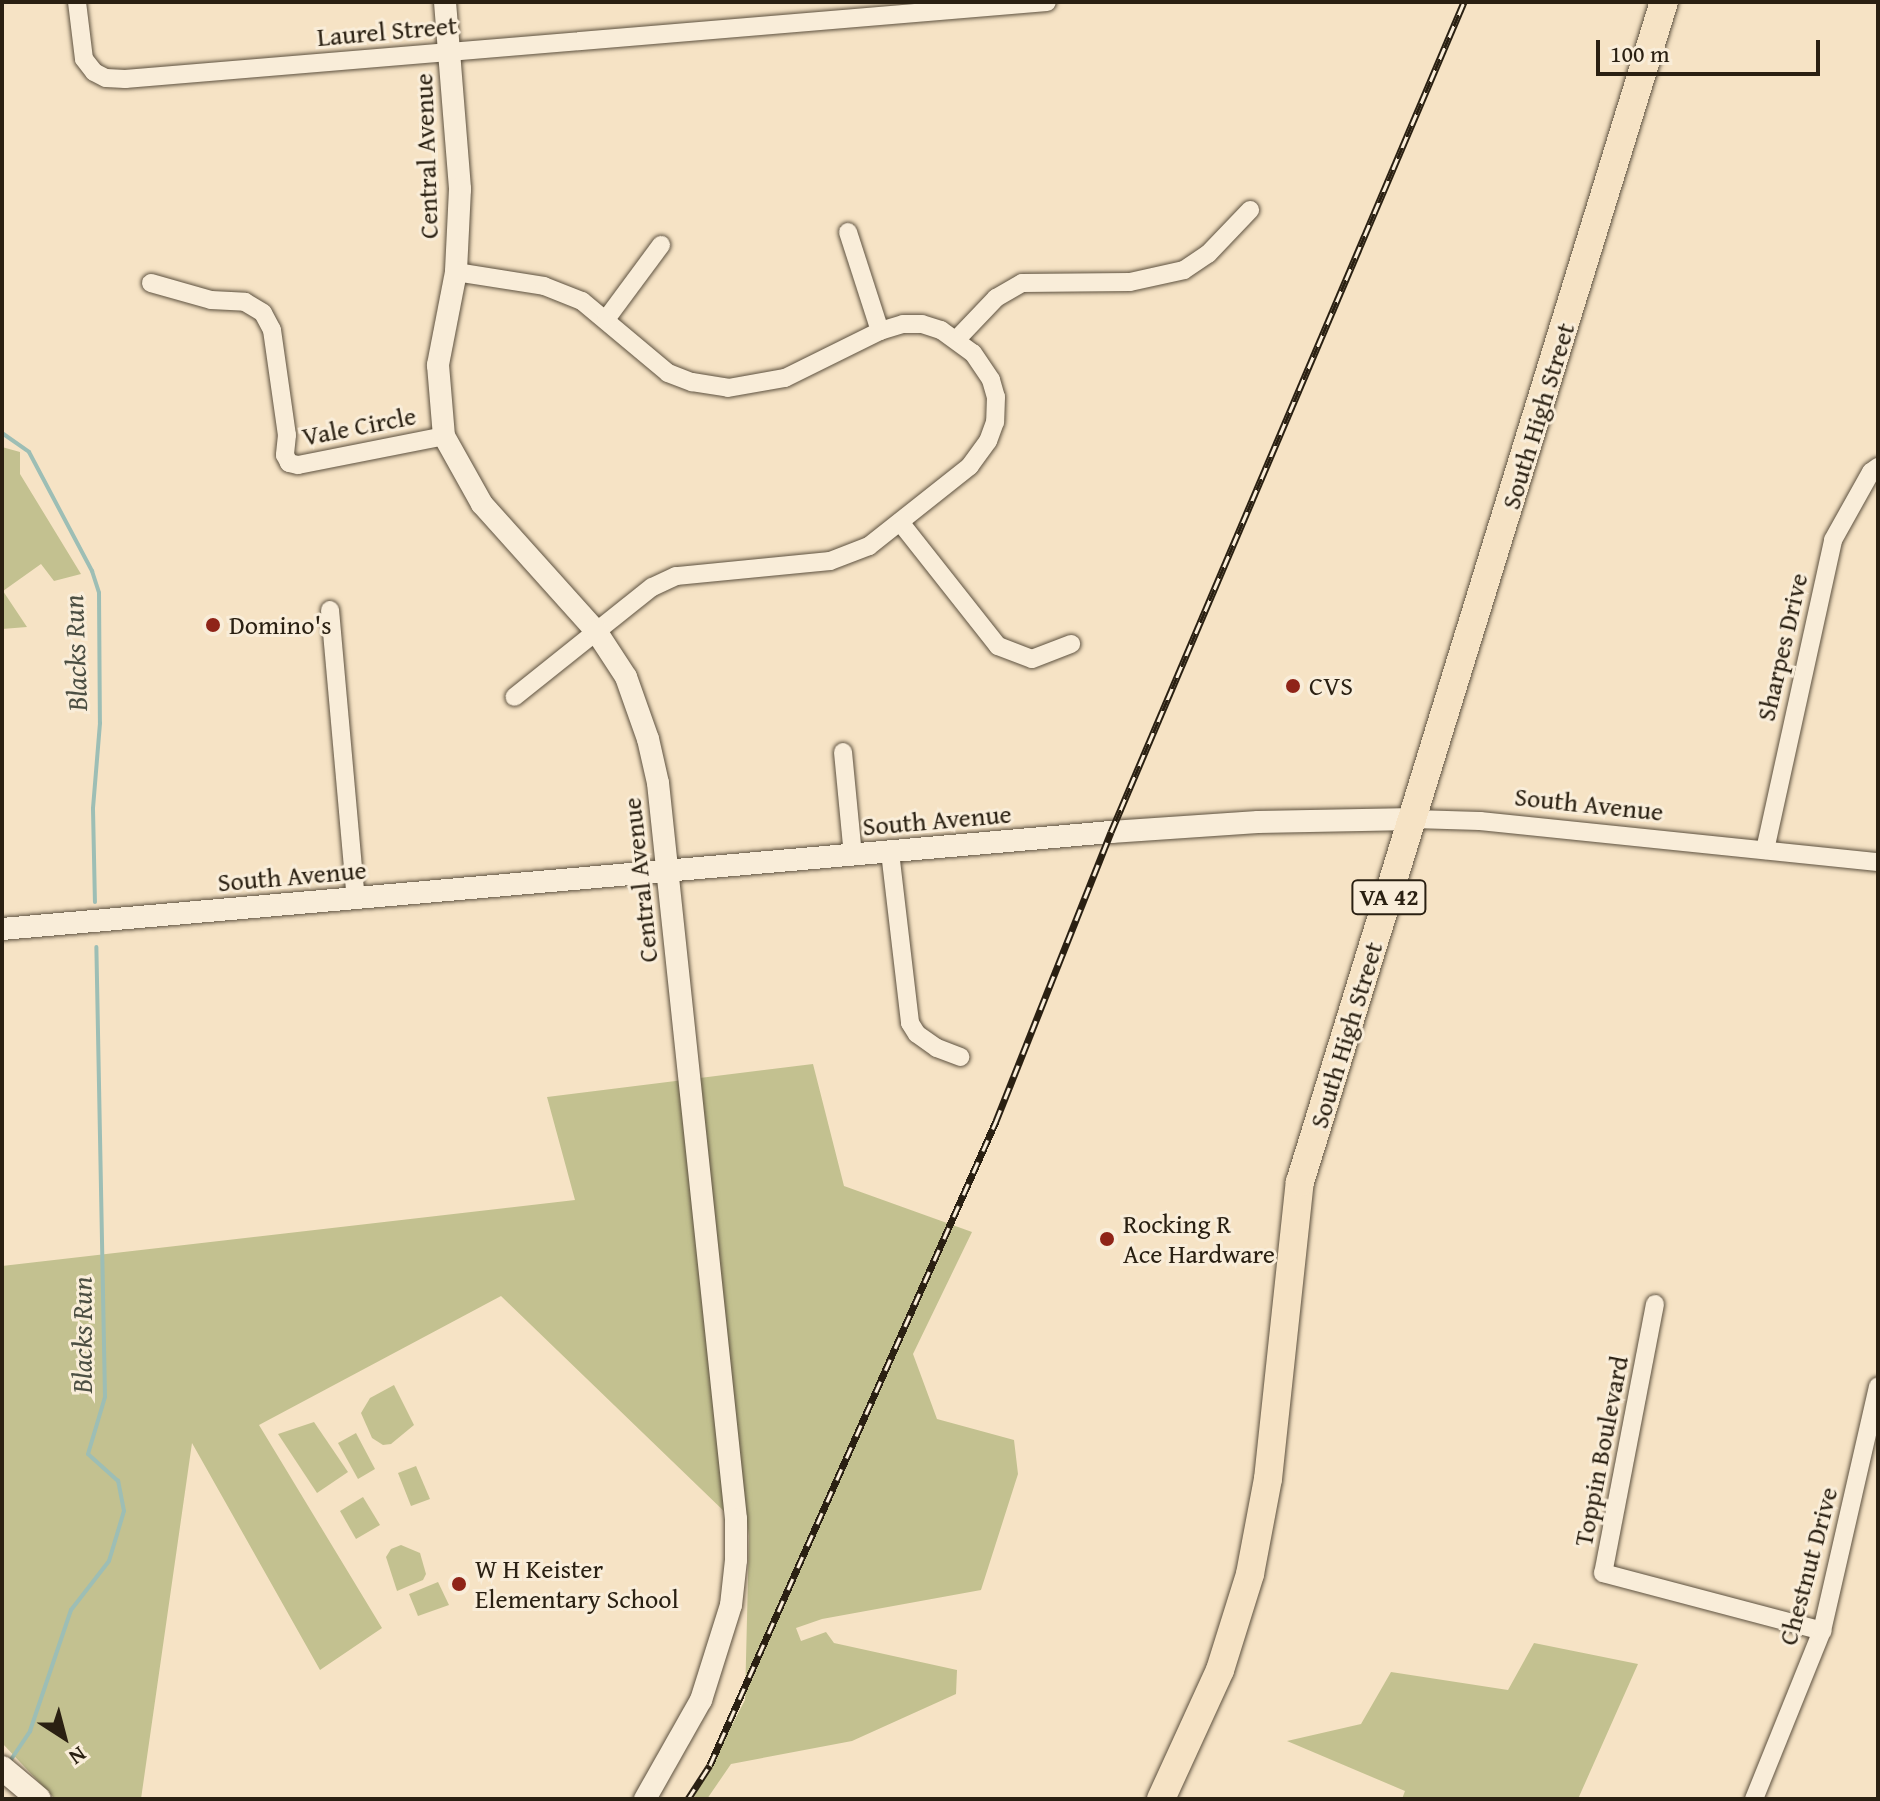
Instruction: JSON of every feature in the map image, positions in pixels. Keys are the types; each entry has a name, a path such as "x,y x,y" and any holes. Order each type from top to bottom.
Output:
{"main road":[{"name":"South High Street","path":"1161,1799 1220,1670 1250,1574 1268,1479 1300,1182 1664,2"},
{"path":"10,1774 39,1799"}],"street":[{"name":"Laurel Street","path":"77,2 84,59 94,72 106,78 125,79 1047,2"},
{"name":"Central Avenue","path":"445,2 460,189 456,272 438,365 444,436 482,504 596,631 626,677 648,739 658,783 736,1519 736,1560 731,1605 706,1687 645,1799"},
{"path":"957,339 996,298 1022,283 1130,282 1177,273 1205,257 1250,210"},
{"path":"848,232 880,331"},
{"path":"607,318 661,245"},
{"path":"456,272 544,286 582,301 607,318 668,373 692,382 728,388 785,378 880,331 903,324 922,324 957,339 973,353 991,380 996,397 995,422 988,441 970,466 869,546 830,561 676,576 652,587 514,697"},
{"name":"Vale Circle","path":"151,283 211,300 245,302 263,313 272,330 287,435 286,458 298,465 444,436"},
{"name":"Sharpes Drive","path":"1765,850 1833,540 1871,472 1878,467"},
{"path":"900,522 985,634 998,646 1032,659 1071,644"},
{"path":"330,610 356,899"},
{"path":"843,752 853,855"},
{"name":"South Avenue","path":"2,929 1235,823 1414,819 1480,821 1878,862"},
{"path":"890,852 910,1023 919,1036 960,1057"},
{"name":"Toppin Boulevard","path":"1655,1304 1603,1573 1822,1631"},
{"name":"Chestnut Drive","path":"1754,1799 1822,1631 1878,1386"}],"shaded area":[{"path":"2,447 20,452 20,474 81,574 54,581 41,564 3,591 27,627 2,629"},
{"path":"813,1064 844,1186 972,1232 913,1354 937,1419 1014,1440 1018,1474 981,1590 822,1619 796,1628 801,1641 826,1632 834,1643 957,1670 956,1694 852,1741 731,1764 707,1799 693,1799 745,1700 749,1536 696,1131 729,1516 501,1296 259,1425 382,1628 320,1670 192,1443 141,1799 55,1799 2,1743 2,1266 575,1200 547,1097"},
{"path":"394,1385 414,1425 391,1444 383,1445 372,1438 361,1413 370,1398"},
{"path":"314,1422 348,1472 317,1493 278,1434"},
{"path":"356,1433 375,1469 358,1479 338,1443"},
{"path":"416,1466 430,1499 411,1506 398,1473"},
{"path":"363,1497 380,1525 356,1539 340,1511"},
{"path":"401,1545 420,1553 426,1574 423,1580 397,1591 386,1557 391,1549"},
{"path":"438,1582 449,1605 418,1616 409,1594"},
{"path":"1534,1643 1638,1664 1578,1799 1402,1799 1405,1791 1287,1741 1361,1724 1391,1672 1508,1690"}],"waterway":[{"name":"Blacks Run","path":"2,433 29,452 92,571 99,593 100,723 93,809 95,902"},
{"name":"Blacks Run","path":"8,1764 30,1731 71,1610 109,1561 124,1511 118,1481 88,1454 105,1397 96,947"}],"railway":[{"path":"688,1799 710,1765 996,1121 1111,832 1464,2"}],"place":[{"name":"Domino's","path":"213,625"},
{"name":"CVS","path":"1293,686"},
{"name":"Rocking R Ace Hardware","path":"1107,1239"},
{"name":"W H Keister Elementary School","path":"459,1584"}]}
